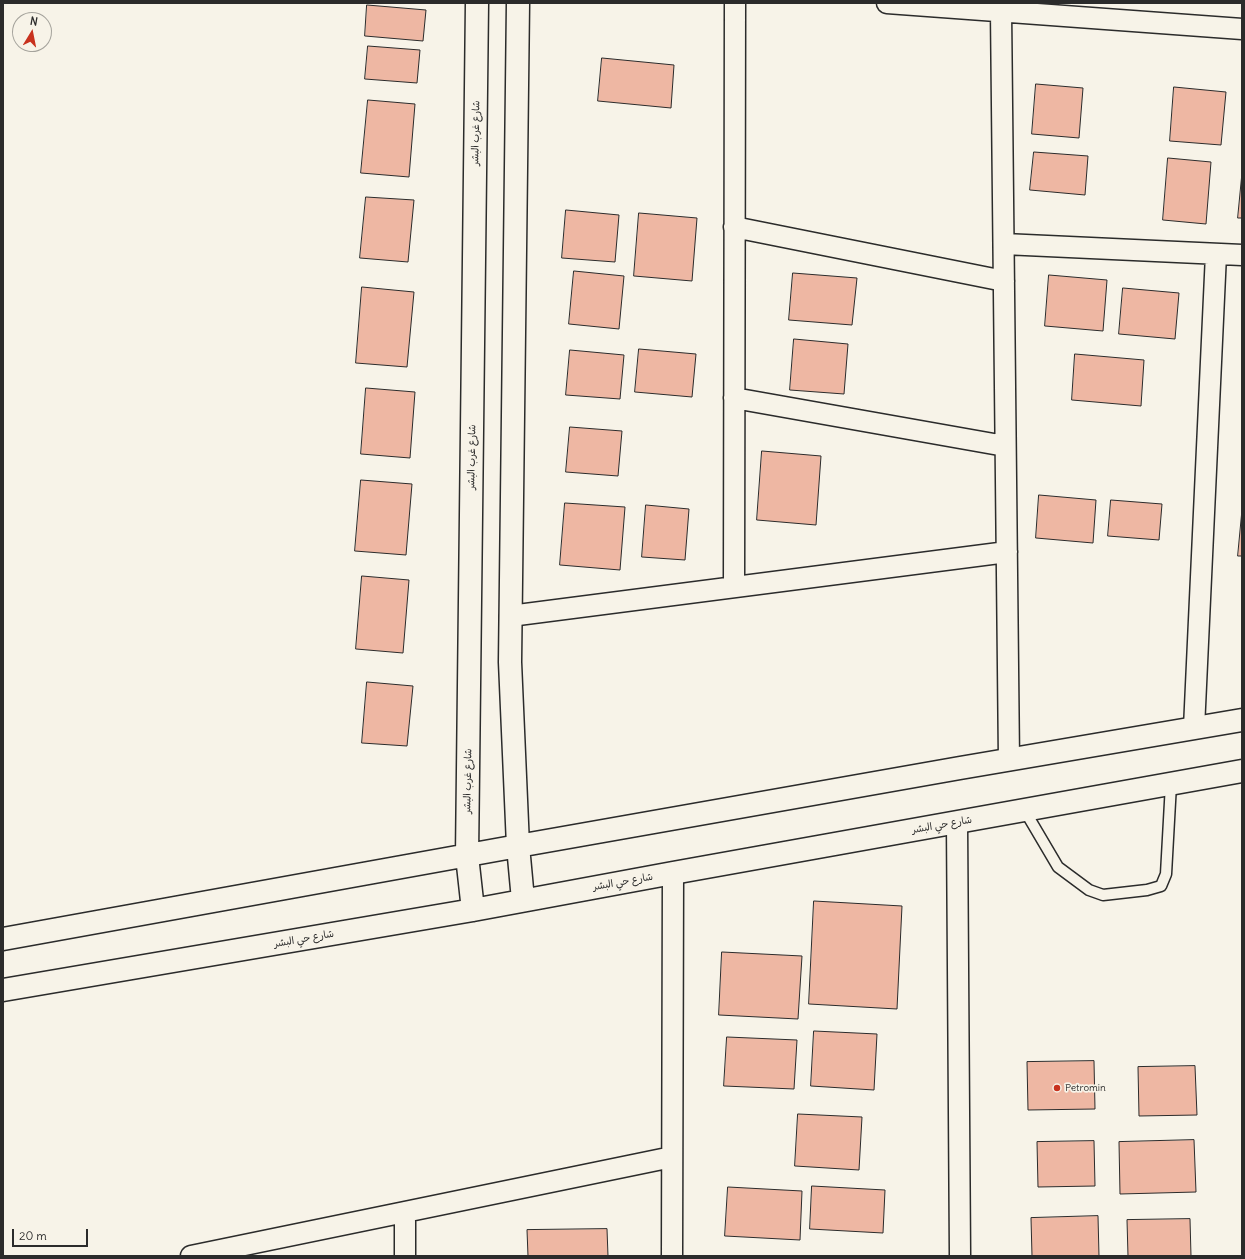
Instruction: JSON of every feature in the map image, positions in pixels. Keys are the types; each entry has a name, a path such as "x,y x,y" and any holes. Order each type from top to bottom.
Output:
{"street":[{"name":"شارع غرب البشر","path":"472,910 468,856 477,3"},
{"path":"518,3 510,662 518,846 523,900"},
{"path":"734,3 734,587"},
{"path":"887,3 1242,29 1242,20"},
{"path":"1001,11 1009,760"},
{"path":"734,228 1004,281"},
{"path":"1004,244 1242,255"},
{"path":"1194,728 1216,254"},
{"path":"734,398 1005,446"},
{"path":"510,616 1007,552"},
{"path":"3,939 518,846 1242,720"},
{"name":"شارع حي البشر","path":"3,990 472,910 1242,771"},
{"path":"957,823 960,1256"},
{"path":"672,1256 673,873"},
{"path":"191,1256 672,1157"},
{"path":"405,1212 405,1256"}],"lane":[{"path":"1025,811 1058,867 1089,890 1103,895 1147,890 1161,886 1166,874 1171,784"}],"building":[{"path":"367,5 426,10 423,41 365,36"},
{"path":"368,46 420,50 417,83 365,79"},
{"path":"602,58 674,65 671,108 598,101"},
{"path":"1036,84 1083,88 1079,138 1032,134"},
{"path":"1174,87 1226,92 1221,145 1170,141"},
{"path":"368,100 415,104 409,177 361,173"},
{"path":"1034,152 1088,156 1085,195 1030,190"},
{"path":"1168,158 1211,162 1206,224 1163,220"},
{"path":"1242,173 1242,218 1238,218"},
{"path":"366,197 414,200 408,262 360,258"},
{"path":"566,210 619,215 615,262 562,258"},
{"path":"639,213 697,218 692,281 634,276"},
{"path":"574,271 624,276 619,329 569,324"},
{"path":"793,273 857,278 852,325 789,320"},
{"path":"1049,275 1107,280 1103,331 1045,326"},
{"path":"362,287 414,292 407,367 356,363"},
{"path":"1123,288 1179,293 1175,339 1119,334"},
{"path":"794,339 848,344 844,394 790,390"},
{"path":"639,349 696,354 692,397 635,392"},
{"path":"570,350 624,355 620,399 566,395"},
{"path":"1075,354 1144,360 1141,406 1072,400"},
{"path":"366,388 415,392 410,458 361,454"},
{"path":"570,427 622,431 618,476 566,472"},
{"path":"762,451 821,456 816,525 757,520"},
{"path":"361,480 412,484 406,555 355,551"},
{"path":"1039,495 1096,500 1093,543 1036,538"},
{"path":"1111,500 1162,504 1159,540 1108,536"},
{"path":"565,503 625,507 620,570 560,565"},
{"path":"646,505 689,509 685,560 642,557"},
{"path":"1242,510 1242,556 1238,556"},
{"path":"362,576 409,580 403,653 356,649"},
{"path":"367,682 413,686 407,746 362,743"},
{"path":"814,901 902,906 897,1009 809,1004"},
{"path":"722,952 802,956 798,1019 719,1015"},
{"path":"814,1031 877,1034 874,1090 811,1086"},
{"path":"727,1037 797,1040 794,1089 724,1086"},
{"path":"1094,1061 1095,1109 1028,1110 1027,1062"},
{"path":"1195,1066 1197,1115 1139,1116 1138,1067"},
{"path":"798,1114 862,1117 859,1170 795,1166"},
{"path":"1194,1140 1196,1192 1120,1194 1119,1142"},
{"path":"1094,1141 1095,1186 1038,1187 1037,1142"},
{"path":"812,1186 885,1190 883,1233 810,1229"},
{"path":"728,1187 802,1191 800,1240 725,1236"},
{"path":"1098,1216 1099,1256 1032,1256 1031,1218"},
{"path":"1190,1219 1191,1256 1128,1256 1127,1220"},
{"path":"607,1229 608,1256 528,1256 527,1230"}],"place":[{"name":"Petromin","path":"1057,1088"}]}
